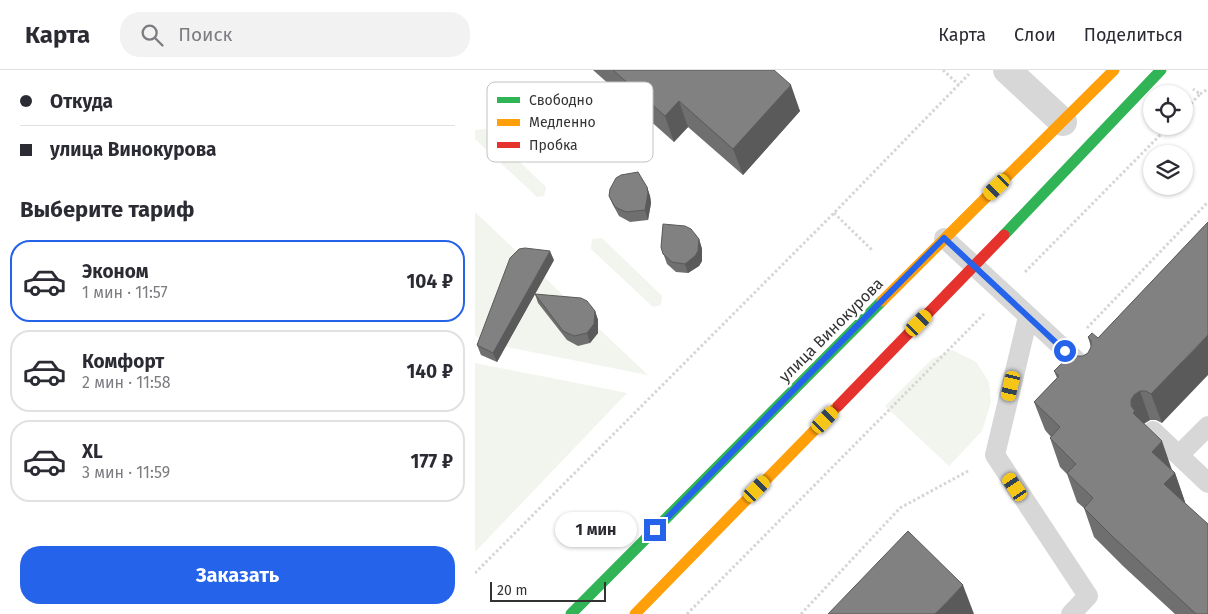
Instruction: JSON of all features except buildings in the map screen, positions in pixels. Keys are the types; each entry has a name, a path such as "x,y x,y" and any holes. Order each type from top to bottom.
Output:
{"main road":[{"name":"улица Винокурова","path":"571,614 944,238 1066,125 1114,70"},
{"path":"635,614 933,310 1085,144 1161,70"}],"street":[{"path":"1007,70 1066,125"}],"lane":[{"path":"944,238 1003,295 1090,373"},
{"path":"1028,316 995,455 1088,596 1071,614"},
{"path":"1179,455 1208,426"},
{"path":"1153,432 1208,483"}],"path":[{"path":"943,70 959,85"},
{"path":"475,573 834,213 969,74"},
{"path":"1193,89 1200,94"},
{"path":"1193,101 1208,89"},
{"path":"687,614 1160,135"},
{"path":"834,213 873,251"}],"shaded area":[{"path":"485,129 487,131 487,150 475,139 475,130"},
{"path":"500,162 520,162 546,187 544,196 537,197"},
{"path":"475,212 648,375 482,342 475,335"},
{"path":"602,238 662,296 661,305 653,307 591,249 592,239"},
{"path":"952,350 976,362 989,382 991,402 982,431 949,466 885,406 932,359"},
{"path":"475,363 627,393 475,552"}],"traffic: fast":[{"path":"1004,235 1161,70"},
{"path":"571,614 882,301"}],"traffic: slow":[{"path":"882,301 1114,70"},
{"path":"635,614 838,406"}],"traffic: jam":[{"path":"838,406 1004,235"}],"route":[{"path":"655,530 944,238 1065,351"}]}
